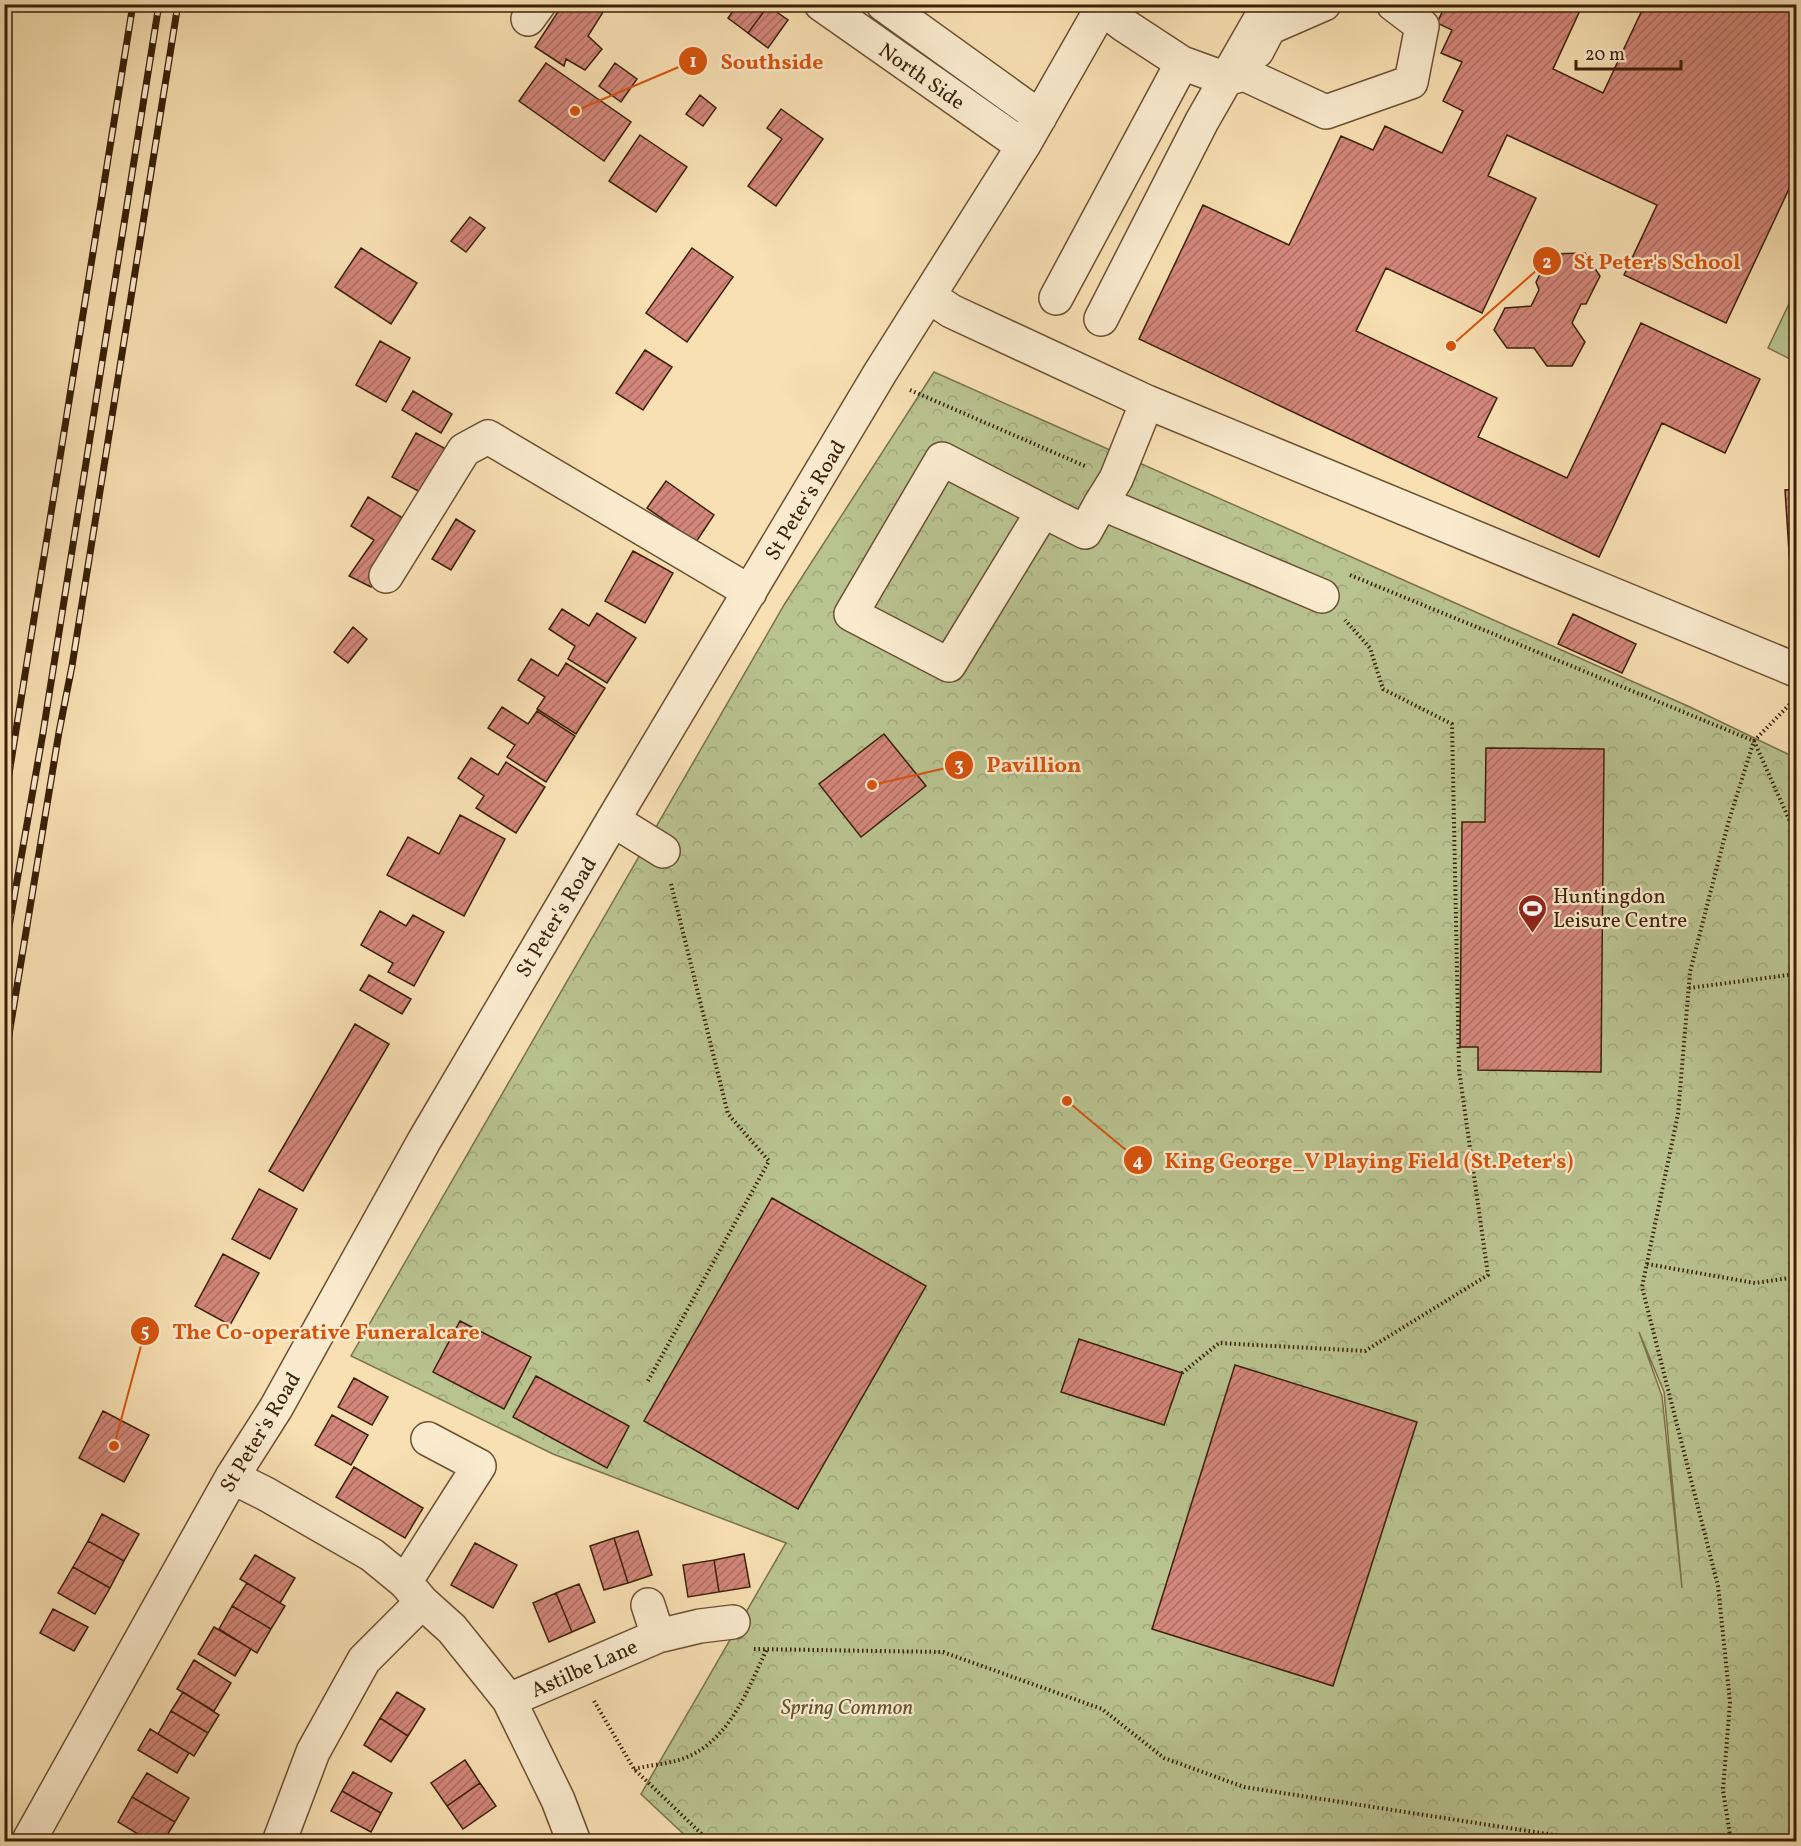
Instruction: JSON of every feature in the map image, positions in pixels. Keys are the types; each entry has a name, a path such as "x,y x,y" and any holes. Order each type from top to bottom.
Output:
{"street":[{"name":"North Side","path":"821,4 1023,146"},
{"path":"883,4 1040,117"},
{"path":"1235,76 1269,4"},
{"path":"1101,319 1202,121 1269,28 1324,4"},
{"path":"1103,6 1124,25 1182,63 1235,76 1326,112 1411,82 1422,26 1393,4"},
{"name":"St Peter's Road","path":"28,1842 232,1477 276,1408 424,1141 880,373 1023,146 1103,6"},
{"path":"1056,298 1182,63"},
{"path":"929,296 951,311 1147,402 1797,670"},
{"path":"1043,511 949,665 851,614 942,459 1085,532 1116,479 1147,402"},
{"path":"386,576 464,450 488,437 750,592"},
{"path":"1101,503 1322,596"},
{"path":"613,820 663,851"},
{"path":"279,1842 313,1752 364,1660 413,1592 478,1466 428,1439"},
{"path":"232,1477 372,1555 452,1629 509,1700 558,1800 574,1842"},
{"name":"Astilbe Lane","path":"648,1605 658,1636"},
{"name":"Astilbe Lane","path":"509,1700 658,1636 700,1626 738,1635"}],"path":[{"path":"1182,1373 1219,1343 1365,1351 1488,1275 1459,1070 1452,724 1383,689 1370,648 1322,596"},
{"path":"1731,1842 1723,1790 1730,1702 1718,1586 1642,1287 1678,1114 1690,972 1729,820 1754,741 1797,697"},
{"path":"1754,741 1797,835"},
{"path":"648,1381 769,1161 728,1114 663,851"},
{"path":"1689,988 1797,974"},
{"path":"1647,1264 1755,1283 1797,1277"},
{"path":"738,1635 767,1648 943,1652 1102,1709 1164,1758 1244,1787 1599,1842"},
{"path":"634,1769 684,1758 709,1745 734,1718 767,1648"},
{"path":"576,1672 634,1769 710,1842"},
{"path":"1785,1842 1797,1832"}],"green space":[{"path":"1796,289 1796,362 1768,348"},
{"name":"Spring Common","path":"934,372 1690,707 1796,758 1796,1841 691,1841 641,1794 786,1543 553,1454 351,1356 784,605","holes":["1639,1332 1664,1392 1682,1588 1662,1396"]}],"building":[{"path":"563,4 608,4 588,36 602,49 585,70 566,59 564,66 535,47"},
{"path":"702,4 715,4 711,10"},
{"path":"738,4 768,6 748,33 728,18"},
{"path":"907,4 930,4 922,16"},
{"path":"1437,4 1583,4 1553,69 1603,93 1645,4 1796,4 1796,174 1726,323 1624,275 1657,205 1507,135 1488,176 1536,198 1482,313 1386,268 1356,331 1497,398 1478,437 1567,478 1641,323 1760,379 1725,453 1662,423 1599,557 1139,339 1203,205 1289,245 1341,136 1373,150 1385,126 1442,153 1463,111 1443,101 1462,62 1441,53 1452,30 1437,23 1444,8"},
{"path":"768,6 788,20 768,48 748,33"},
{"path":"546,63 631,122 604,161 519,101"},
{"path":"615,63 637,79 621,102 599,86"},
{"path":"700,95 716,108 703,126 686,114"},
{"path":"781,109 823,139 776,206 748,186 782,139 767,128"},
{"path":"640,135 687,167 656,212 609,181"},
{"path":"470,217 485,228 466,252 451,241"},
{"path":"361,248 417,283 391,324 335,287"},
{"path":"692,248 733,277 687,342 646,313"},
{"path":"1585,253 1600,276 1586,304 1581,304 1572,323 1585,342 1572,366 1547,366 1534,348 1507,348 1494,330 1505,308 1531,306 1539,290 1536,282 1550,254"},
{"path":"380,341 410,358 386,402 356,385"},
{"path":"645,350 672,367 643,410 616,393"},
{"path":"413,391 452,414 441,433 402,410"},
{"path":"416,433 446,449 422,493 392,477"},
{"path":"666,481 714,515 696,542 647,508"},
{"path":"1796,489 1796,597 1792,597 1785,490"},
{"path":"368,497 411,523 371,587 349,576 374,540 351,526"},
{"path":"456,519 475,531 451,570 432,559"},
{"path":"633,551 673,573 645,623 605,601"},
{"path":"562,609 589,626 597,613 636,638 607,683 568,659 575,646 549,629"},
{"path":"1573,614 1636,644 1622,673 1558,644"},
{"path":"353,627 367,639 348,663 334,652"},
{"path":"531,659 558,676 566,663 605,688 576,734 537,709 545,697 518,680"},
{"path":"502,707 528,724 537,711 575,736 546,782 507,757 515,745 488,728"},
{"path":"884,734 926,786 861,837 819,784"},
{"name":"Huntingdon Leisure Centre","path":"1486,748 1604,749 1601,1072 1478,1070 1478,1047 1460,1047 1462,822 1485,822"},
{"path":"471,758 498,775 506,762 545,787 516,833 476,808 484,796 458,778"},
{"path":"460,815 505,839 464,916 387,875 408,837 439,854"},
{"path":"380,911 406,926 413,915 444,932 414,986 388,972 393,963 361,945"},
{"path":"369,975 411,999 402,1014 360,990"},
{"path":"355,1024 389,1044 303,1191 269,1171"},
{"path":"259,1189 297,1209 270,1259 232,1239"},
{"path":"772,1198 926,1286 798,1509 644,1421"},
{"path":"223,1254 259,1273 230,1325 195,1306"},
{"path":"460,1321 531,1357 504,1409 433,1372"},
{"path":"1079,1339 1182,1373 1164,1425 1061,1392"},
{"path":"1235,1365 1417,1422 1333,1686 1152,1629"},
{"path":"536,1376 629,1426 607,1468 513,1417"},
{"path":"354,1378 388,1397 372,1425 338,1407"},
{"path":"103,1411 149,1435 124,1482 79,1458"},
{"path":"332,1415 368,1435 351,1465 315,1445"},
{"path":"354,1467 423,1508 405,1538 336,1497"},
{"path":"102,1514 139,1534 124,1561 88,1541"},
{"path":"638,1531 652,1575 628,1583 614,1538"},
{"path":"614,1538 628,1583 604,1590 590,1546"},
{"path":"88,1541 124,1561 110,1588 73,1567"},
{"path":"475,1543 517,1565 493,1608 451,1585"},
{"path":"744,1554 750,1587 719,1592 714,1560"},
{"path":"255,1555 295,1578 280,1603 240,1579"},
{"path":"714,1560 719,1592 688,1597 683,1565"},
{"path":"73,1567 110,1588 95,1614 58,1593"},
{"path":"247,1583 285,1606 271,1629 232,1606"},
{"path":"579,1584 595,1622 572,1632 556,1593"},
{"path":"556,1593 572,1632 549,1642 533,1603"},
{"path":"232,1606 271,1629 257,1653 219,1629"},
{"path":"53,1609 88,1627 74,1651 40,1633"},
{"path":"214,1627 251,1649 235,1676 198,1654"},
{"path":"194,1660 231,1683 214,1711 177,1689"},
{"path":"183,1692 219,1715 208,1733 171,1711"},
{"path":"397,1692 425,1709 408,1736 380,1718"},
{"path":"171,1711 208,1733 194,1756 158,1734"},
{"path":"380,1718 408,1736 391,1762 364,1745"},
{"path":"150,1729 189,1753 177,1773 138,1750"},
{"path":"465,1760 480,1783 447,1806 431,1783"},
{"path":"353,1772 392,1793 381,1813 342,1791"},
{"path":"147,1773 189,1798 175,1822 132,1797"},
{"path":"480,1783 496,1806 463,1829 447,1806"},
{"path":"342,1791 381,1813 371,1832 331,1811"},
{"path":"132,1797 175,1822 163,1842 151,1842 118,1822"}],"railway":[{"path":"4,805 133,4"},
{"path":"4,955 43,733 159,4"},
{"path":"4,1065 72,666 178,4"}],"place":[{"name":"Southside","path":"575,111"},
{"name":"St Peter's School","path":"1451,346"},
{"name":"Pavillion","path":"872,785"},
{"name":"Huntingdon Leisure Centre","path":"1532,934"},
{"name":"King George_V Playing Field (St.Peter's)","path":"1067,1101"},
{"name":"The Co-operative Funeralcare","path":"114,1446"}]}
